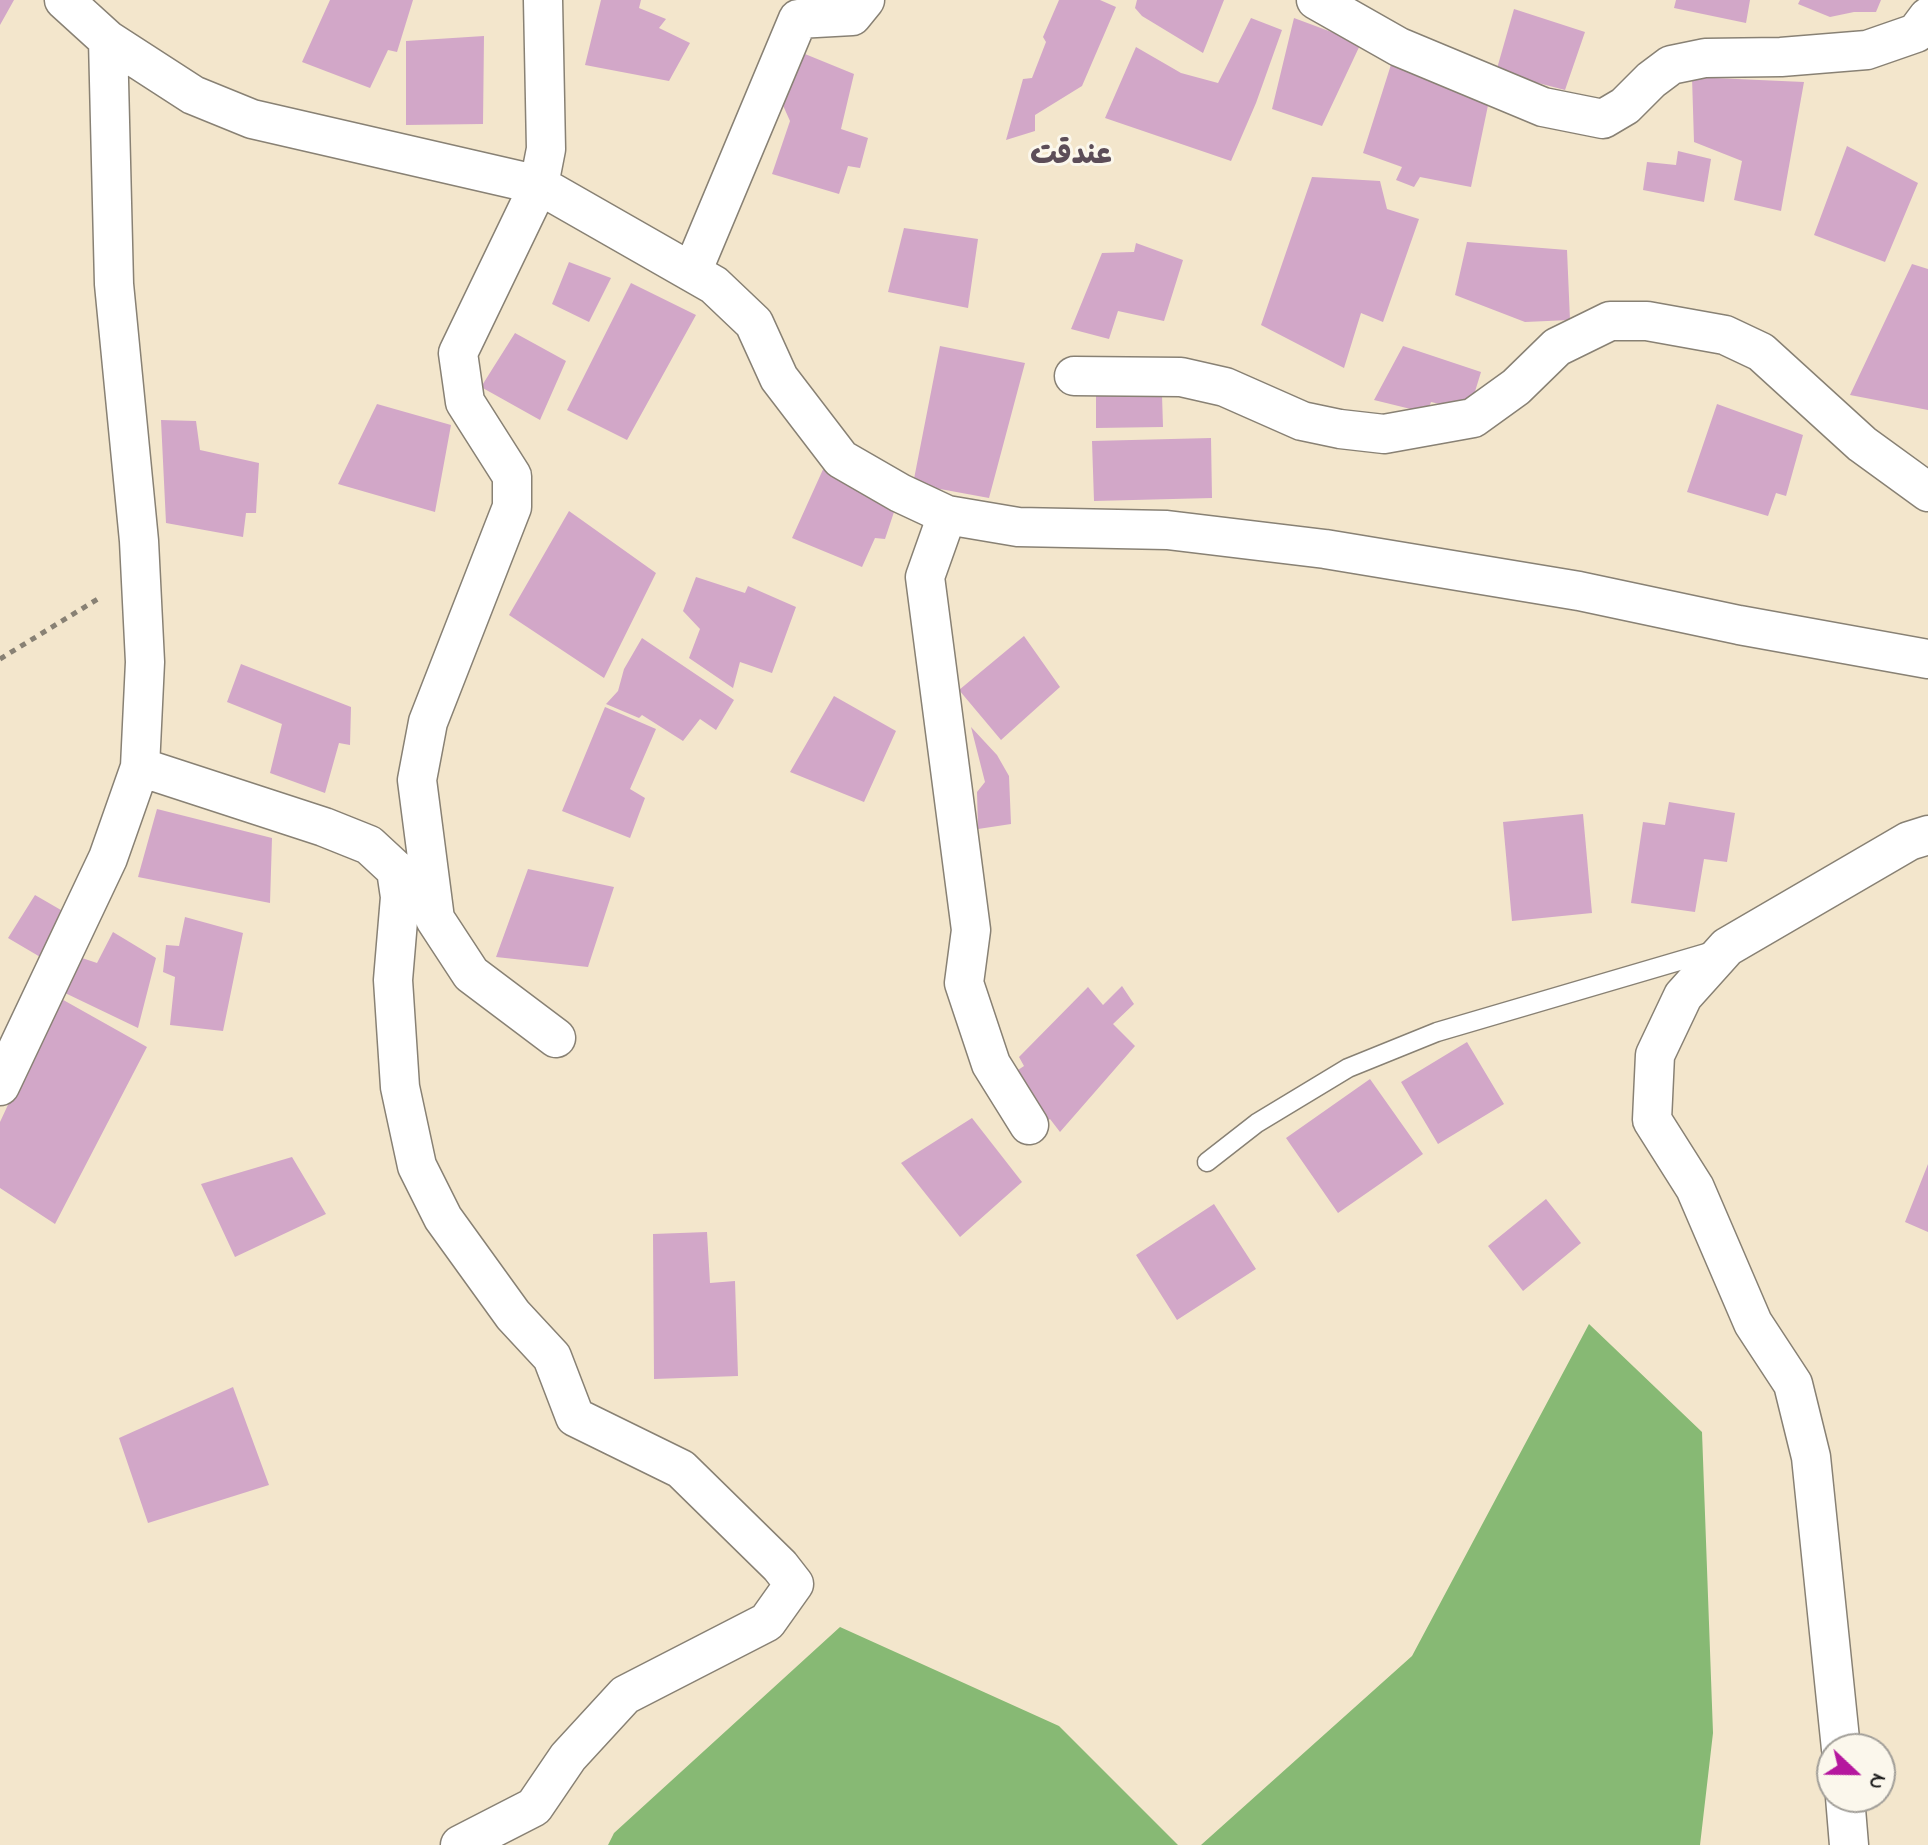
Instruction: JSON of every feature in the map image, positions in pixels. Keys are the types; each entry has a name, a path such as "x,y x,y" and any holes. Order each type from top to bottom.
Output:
{"street":[{"path":"64,0 108,40 193,95 252,119 539,185 692,272 714,285 754,323 779,378 841,459 900,493 947,515 1018,527 1167,530 1325,549 1579,591 1739,625 1928,659"},
{"path":"543,0 546,149 539,185 458,353 465,402 512,476 512,507 428,722 417,780 435,919 471,974 556,1038"},
{"path":"692,272 798,19 852,16 865,0"},
{"path":"1316,0 1399,47 1543,107 1603,119 1625,106 1671,65 1705,58 1781,57 1867,50 1916,33 1928,17"},
{"path":"0,1086 108,858 140,767 145,662 114,284 108,40"},
{"path":"1074,376 1181,377 1225,387 1302,421 1384,434 1473,418 1516,387 1557,347 1610,321 1647,321 1725,335 1761,352 1862,444 1928,492"},
{"path":"947,515 925,577 971,930 964,983 991,1064 1029,1125"},
{"path":"140,767 324,827 369,845 396,870 400,897 393,980 400,1087 417,1166 443,1218 513,1315 552,1357 575,1417 681,1469 780,1566 794,1584 767,1622 625,1695 568,1757 534,1807 460,1845"},
{"path":"1839,1733 1811,1457 1793,1384 1753,1323 1695,1188 1652,1120 1655,1055 1683,996 1727,947 1909,841 1928,835"},
{"path":"1846,1813 1849,1845"}],"lane":[{"path":"1207,1162 1257,1123 1348,1068 1437,1032 1727,947"}],"path":[{"path":"0,659 140,572"}],"green space":[{"path":"1589,1324 1702,1432 1713,1733 1700,1845 1201,1845 1412,1656"},
{"path":"840,1627 1059,1726 1178,1845 608,1845 614,1833"}],"building":[{"path":"0,0 14,0 0,25"},
{"path":"330,0 413,0 397,52 388,50 370,88 302,62"},
{"path":"601,0 641,0 639,8 666,19 659,28 690,43 669,81 585,65"},
{"path":"1059,0 1100,0 1116,7 1082,86 1035,115 1035,131 1006,140 1023,79 1032,78 1046,42 1043,37"},
{"path":"1137,0 1224,0 1203,53 1142,16 1135,8"},
{"path":"1676,0 1750,0 1746,23 1674,8"},
{"path":"1800,0 1881,0 1876,12 1830,17 1798,4"},
{"path":"1514,9 1585,32 1565,90 1496,72"},
{"path":"1251,18 1282,30 1231,161 1105,118 1136,47 1181,73 1218,83"},
{"path":"1294,18 1361,43 1322,126 1272,109"},
{"path":"484,36 483,124 406,125 406,41"},
{"path":"1395,52 1491,91 1471,187 1420,177 1414,187 1396,180 1402,167 1363,153"},
{"path":"805,54 854,74 841,129 868,138 860,168 848,166 839,194 772,174 790,121 781,101"},
{"path":"1692,77 1804,82 1781,211 1734,200 1742,161 1694,142"},
{"path":"1847,146 1918,183 1885,262 1814,235"},
{"path":"1678,151 1711,159 1704,202 1643,190 1647,162 1676,165"},
{"path":"1312,177 1380,181 1387,209 1419,219 1383,322 1361,313 1344,368 1261,325"},
{"path":"904,228 978,239 968,308 888,292"},
{"path":"1467,242 1567,250 1570,320 1525,322 1455,295"},
{"path":"1136,243 1183,260 1164,321 1118,311 1109,339 1071,329 1102,253 1134,252"},
{"path":"569,262 611,278 589,322 552,304"},
{"path":"1912,264 1928,269 1928,410 1850,395"},
{"path":"631,283 696,315 627,440 567,410"},
{"path":"515,333 566,361 540,420 481,387"},
{"path":"940,346 1025,363 989,498 913,484"},
{"path":"1403,346 1481,372 1469,411 1431,402 1427,413 1374,400"},
{"path":"1162,395 1163,427 1096,428 1096,396"},
{"path":"377,404 451,425 435,512 338,484"},
{"path":"1717,404 1803,435 1786,496 1776,493 1768,516 1687,492"},
{"path":"161,420 196,421 200,450 259,463 256,513 246,513 243,537 166,523"},
{"path":"1211,438 1212,498 1094,501 1092,441"},
{"path":"825,465 898,500 885,539 875,538 862,567 792,538"},
{"path":"569,511 656,573 604,678 509,615"},
{"path":"696,577 745,593 748,586 796,607 772,673 740,662 733,688 689,658 700,629 683,611"},
{"path":"1024,636 1060,687 1001,740 959,690"},
{"path":"642,638 734,700 716,730 700,719 683,741 642,715 639,718 606,704 618,691 624,669"},
{"path":"241,664 351,707 350,745 339,743 325,793 270,773 282,724 227,702"},
{"path":"834,696 896,731 864,802 790,772"},
{"path":"605,707 656,729 630,789 645,798 630,838 562,811"},
{"path":"971,727 997,755 1009,776 1011,824 978,829 977,792 985,782"},
{"path":"1669,802 1735,813 1727,862 1704,859 1695,912 1631,903 1643,822 1665,825"},
{"path":"157,809 272,838 270,903 138,877"},
{"path":"1583,814 1592,913 1512,921 1503,822"},
{"path":"528,869 614,887 588,967 496,957"},
{"path":"35,895 73,917 47,961 8,938"},
{"path":"185,917 243,933 223,1031 170,1025 175,977 163,972 166,945 179,946"},
{"path":"113,932 156,958 138,1028 63,992 79,957 97,963"},
{"path":"1122,986 1134,1004 1113,1024 1135,1046 1060,1132 1050,1119 1040,1125 1012,1074 1024,1066 1019,1057 1088,987 1103,1005"},
{"path":"58,997 147,1047 55,1224 0,1188 0,1122"},
{"path":"1467,1042 1504,1104 1438,1144 1401,1082"},
{"path":"1370,1079 1423,1154 1338,1213 1286,1138"},
{"path":"972,1118 1022,1182 960,1237 901,1163"},
{"path":"292,1157 326,1214 235,1257 201,1184"},
{"path":"1928,1164 1928,1232 1905,1222"},
{"path":"1546,1199 1581,1243 1523,1291 1488,1246"},
{"path":"1214,1204 1256,1269 1177,1320 1136,1255"},
{"path":"707,1232 710,1283 735,1281 738,1376 654,1379 653,1234"},
{"path":"233,1387 269,1485 148,1523 119,1438"}],"district":[{"name":"عندقت","path":"1071,158"}]}
